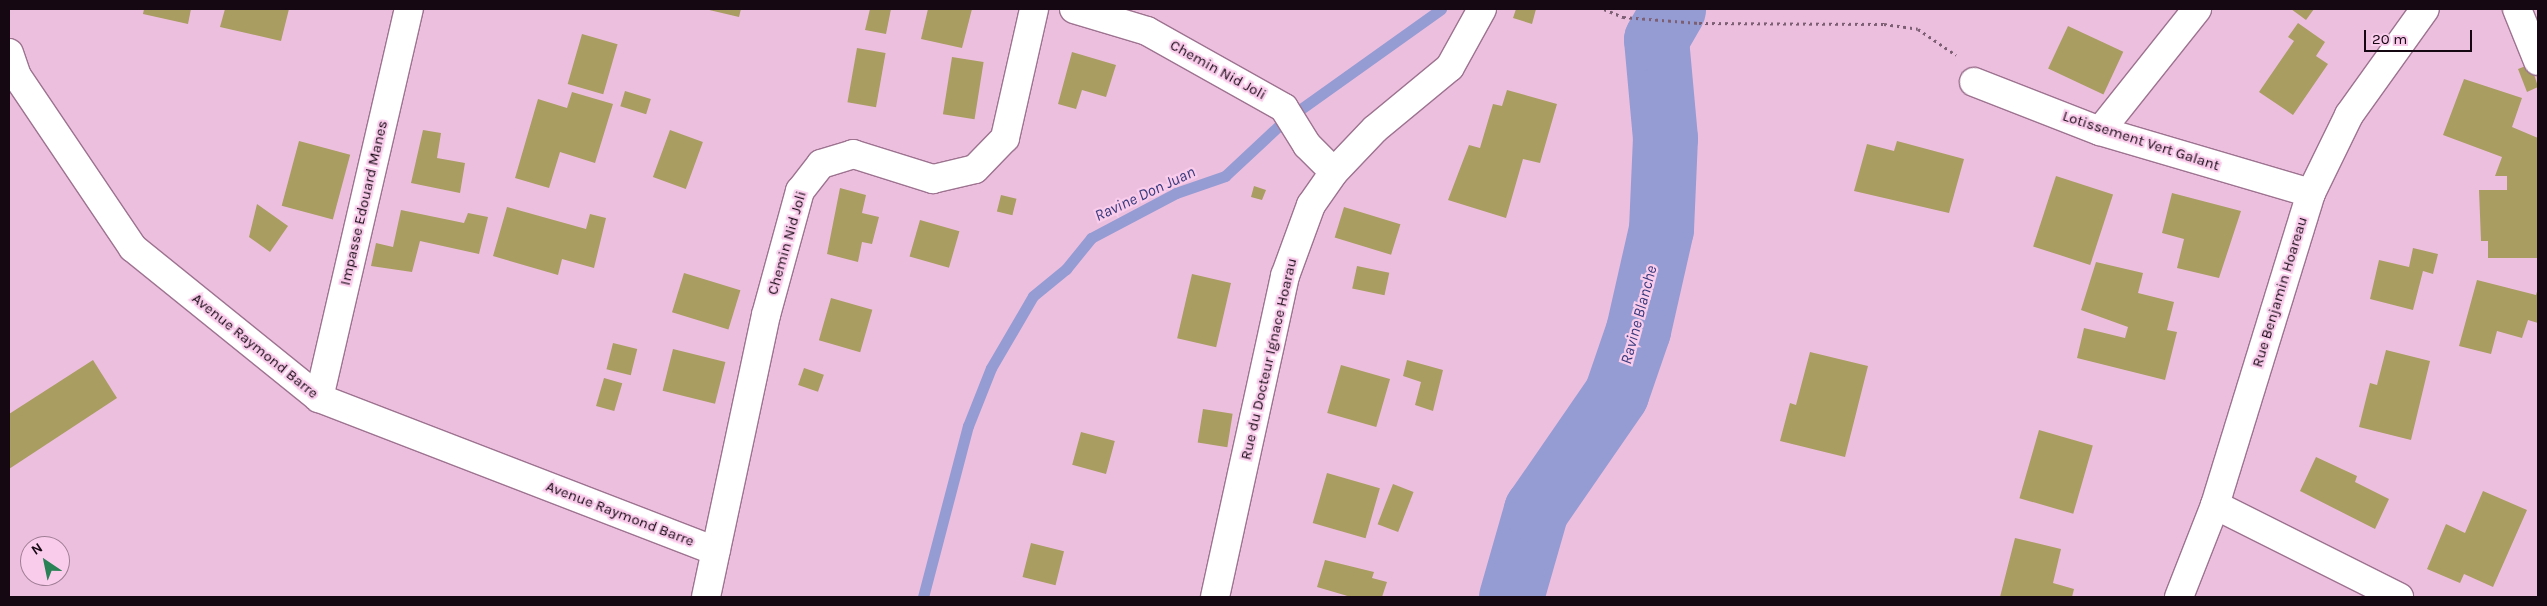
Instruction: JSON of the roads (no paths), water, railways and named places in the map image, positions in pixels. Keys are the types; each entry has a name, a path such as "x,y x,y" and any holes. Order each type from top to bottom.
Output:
{"street":[{"name":"Impasse Edouard Manes","path":"319,398 409,9"},
{"name":"Chemin Nid Joli","path":"706,597 766,315 800,191 809,176 837,157 854,154 933,180 975,169 1004,138 1034,9"},
{"name":"Chemin Nid Joli","path":"1074,9 1147,31 1284,108 1308,145 1334,172"},
{"name":"Rue du Docteur Ignace Hoarau","path":"1215,597 1285,276 1311,205 1334,172 1375,129 1450,67 1482,9"},
{"path":"2100,131 2197,9"},
{"name":"Rue Benjamin Hoareau","path":"2179,597 2215,505 2311,193 2349,116 2425,9"},
{"path":"2517,9 2538,61"},
{"name":"Avenue Raymond Barre","path":"9,53 17,76 133,248 319,398 716,551"},
{"name":"Lotissement Vert Galant","path":"1974,82 2100,131 2311,193"},
{"path":"2215,505 2399,597"}],"waterway":[{"name":"Ravine Don Juan","path":"923,597 968,426 991,368 1033,296 1066,269 1091,238 1176,193 1225,176 1284,121 1441,9"},
{"name":"Ravine Blanche","path":"1511,597 1536,510 1616,394 1638,330 1661,229 1665,138 1656,39 1673,9"}]}
